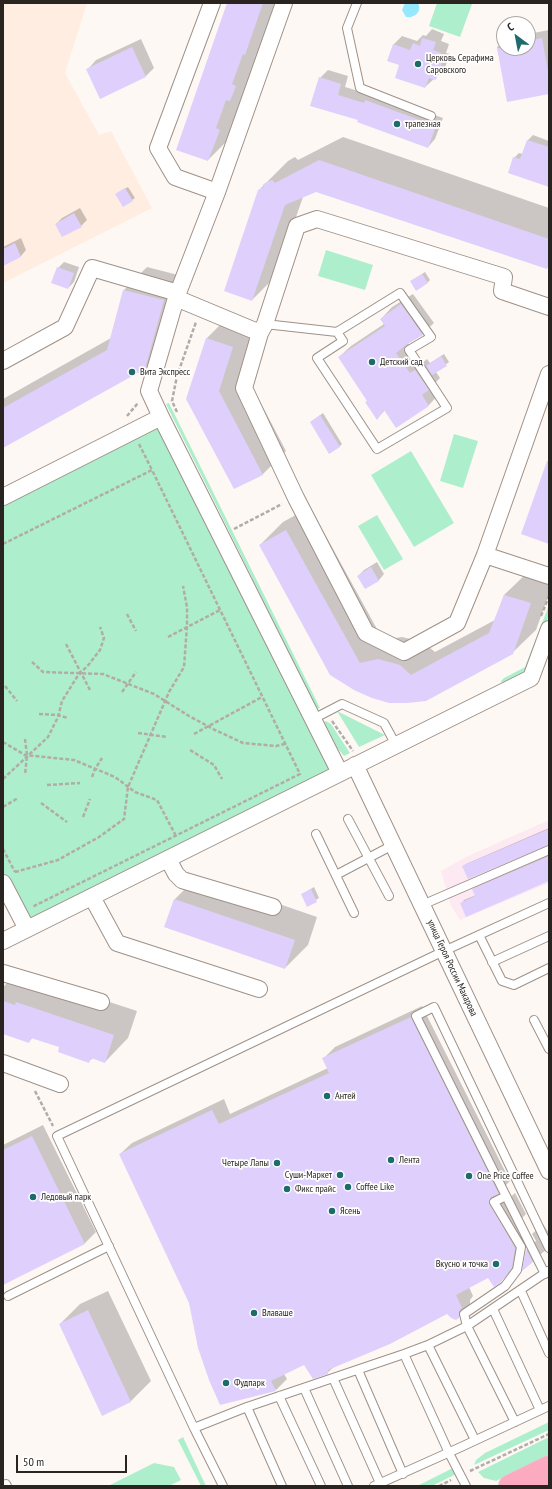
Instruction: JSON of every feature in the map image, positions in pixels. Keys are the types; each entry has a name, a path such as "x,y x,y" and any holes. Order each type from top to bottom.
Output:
{"main road":[{"path":"510,1486 549,1468"}],"street":[{"path":"212,3 158,148 175,177 217,192"},
{"path":"284,3 217,192 177,295 149,391 161,417 320,716 340,773"},
{"path":"549,307 502,291 504,277 317,219 296,226 244,388 296,498 366,633 404,652 457,623 485,555 549,374"},
{"path":"3,361 64,327 92,268 177,295 201,309 262,328"},
{"path":"3,497 130,424 161,417"},
{"path":"485,555 549,576"},
{"path":"3,942 531,678 549,629"},
{"name":"улица Героя России Макарова","path":"355,765 549,1171"},
{"path":"168,859 176,874 182,880 273,907"},
{"path":"12,878 27,929"},
{"path":"92,897 117,943 259,989"},
{"path":"3,973 101,1002"},
{"path":"3,1063 60,1084"}],"lane":[{"path":"357,3 347,28 360,88 431,116"},
{"path":"262,328 337,332 400,293 431,337 409,350 447,408 377,450 317,358 343,341 337,332"},
{"path":"320,716 342,704 384,723 396,745"},
{"path":"348,818 389,896"},
{"path":"316,834 354,913"},
{"path":"336,875 393,845"},
{"path":"422,905 549,850"},
{"path":"223,1486 108,1246 58,1136 444,951 549,903"},
{"path":"479,935 502,981 514,985 549,968"},
{"path":"492,962 549,936"},
{"path":"194,1428 247,1407 428,1345 467,1326 547,1272 506,1196 416,1016 434,1007 549,1248"},
{"path":"534,1020 549,1049"},
{"path":"506,1196 494,1202 521,1247 517,1270 505,1286 464,1314 467,1326 515,1422"},
{"path":"8,1296 108,1246"},
{"path":"521,1290 549,1353"},
{"path":"493,1309 540,1410"},
{"path":"428,1345 474,1440"},
{"path":"404,1354 449,1453 466,1486"},
{"path":"358,1370 403,1474"},
{"path":"333,1378 377,1485 549,1406"},
{"path":"304,1388 348,1486"},
{"path":"279,1396 321,1486"},
{"path":"247,1407 282,1486"},
{"path":"3,1485 6,1484 6,1486"}],"path":[{"path":"178,414 172,401 177,376 201,309"},
{"path":"29,900 32,907 300,774 130,424 149,391"},
{"path":"3,544 152,470"},
{"path":"234,529 296,498"},
{"path":"231,522 238,536"},
{"path":"3,849 12,878 58,860 99,837 124,819 128,787 165,700 184,667 188,626 187,607 183,586"},
{"path":"168,636 220,610"},
{"path":"127,614 136,631"},
{"path":"3,779 48,737 58,715 62,701 77,676 100,650 104,638 100,628"},
{"path":"66,644 90,690"},
{"path":"32,662 43,672 81,672 103,674 154,694 208,726 243,743 276,746 285,744"},
{"path":"122,692 136,672"},
{"path":"5,686 17,701"},
{"path":"194,734 262,697"},
{"path":"39,714 58,715 68,718"},
{"path":"320,716 353,752 355,765"},
{"path":"138,733 167,736"},
{"path":"25,739 27,755 25,775"},
{"path":"3,742 27,755 74,760 115,777 135,792 157,800 176,836"},
{"path":"190,750 214,765 222,779"},
{"path":"92,777 102,758"},
{"path":"47,785 80,783"},
{"path":"3,807 18,798"},
{"path":"83,817 90,799"},
{"path":"41,803 67,822"},
{"path":"25,1071 58,1136"},
{"path":"439,1486 549,1434"}],"shaded area":[{"path":"3,3 87,3 65,73 99,135 111,131 152,208 3,283"},
{"path":"549,820 549,883 460,920 451,906 441,871 468,856"}],"green space":[{"path":"437,3 472,4 460,37 429,26"},
{"path":"326,250 373,265 365,290 318,276"},
{"path":"169,403 320,708 317,709 166,404"},
{"path":"159,420 336,771 29,928 3,879 3,500"},
{"path":"454,434 478,441 463,488 440,481"},
{"path":"411,451 454,523 414,547 371,475"},
{"path":"377,515 403,559 384,570 358,526"},
{"path":"549,605 549,615 528,672 503,685 501,681 504,678 525,667"},
{"path":"337,711 385,735 359,747"},
{"path":"326,721 331,724 350,753 344,756 337,748 324,722"},
{"path":"549,1422 549,1430 474,1465 476,1460 485,1453"},
{"path":"183,1437 206,1486 201,1486 178,1440"},
{"path":"549,1437 549,1456 496,1481 484,1478 478,1472"},
{"path":"154,1463 174,1467 181,1480 169,1486 108,1486"},
{"path":"459,1465 462,1471 432,1486 417,1486"}],"water":[{"path":"405,3 418,3 419,10 417,14 411,17 406,17 402,10"}],"building":[{"path":"227,3 263,3 245,55 243,54 232,84 236,86 230,101 226,100 216,128 220,130 208,161 176,150"},
{"name":"Церковь Серафима Саровского","path":"422,38 436,42 433,50 441,53 438,62 442,63 436,80 429,78 425,88 395,78 399,65 387,61 393,44 410,50 413,43 420,46"},
{"path":"542,38 549,77 549,94 507,102 498,56 536,56 536,39"},
{"path":"132,47 146,77 100,99 86,69"},
{"path":"319,77 341,84 338,95 364,103 365,100 436,126 428,148 357,122 358,120 310,106"},
{"path":"527,140 549,147 549,187 508,173 513,157 520,159"},
{"path":"319,160 549,239 549,263 547,269 316,192 285,205 252,301 224,291 258,190 264,187 263,184 272,180 275,183"},
{"path":"125,188 133,201 123,207 115,194"},
{"path":"74,213 82,227 62,237 55,224"},
{"path":"15,243 21,257 3,266 3,249"},
{"path":"57,267 74,273 68,289 51,283"},
{"path":"422,274 428,283 416,291 410,281"},
{"path":"123,290 164,300 145,369 3,448 3,408 107,350"},
{"name":"Детский сад","path":"401,304 423,335 396,353 410,373 415,370 429,390 422,395 429,406 396,428 384,410 377,420 365,402 367,401 338,357 385,326 380,319"},
{"path":"206,338 233,347 219,391 263,475 234,489 186,399"},
{"path":"441,356 447,366 432,375 426,366"},
{"path":"320,415 340,447 329,454 310,422"},
{"path":"547,461 549,461 549,544 521,534"},
{"path":"286,530 360,663 378,659 400,665 411,675 489,633 504,595 531,603 513,654 426,701 389,703 372,698 354,690 330,675 259,545"},
{"path":"371,567 379,581 365,589 357,576"},
{"path":"549,829 549,845 468,879 462,866"},
{"path":"549,856 549,881 466,917 460,903 475,896 472,889"},
{"path":"311,889 317,902 307,907 301,894"},
{"path":"174,899 295,940 285,969 164,927"},
{"path":"3,1001 15,1005 16,1002 114,1035 105,1063 91,1058 89,1063 58,1052 59,1047 31,1038 29,1043 3,1034"},
{"name":"Ясень","path":"411,1017 499,1194 491,1197 489,1202 515,1248 512,1268 501,1282 494,1287 488,1278 456,1295 462,1308 459,1312 459,1318 456,1320 447,1314 390,1344 328,1370 328,1374 313,1379 304,1365 271,1381 276,1391 220,1405 209,1380 198,1348 189,1303 119,1154 212,1110 219,1124 329,1073 322,1058"},
{"name":"Ледовый парк","path":"32,1136 85,1244 3,1285 3,1150"},
{"path":"526,1249 533,1262 522,1271"},
{"path":"88,1310 131,1402 102,1416 59,1324"}],"place":[{"name":"Церковь Серафима Саровского","path":"418,64"},
{"name":"трапезная","path":"397,124"},
{"name":"Детский сад","path":"372,362"},
{"name":"Вита Экспресс","path":"132,372"},
{"name":"Антей","path":"327,1096"},
{"name":"Лента","path":"391,1160"},
{"name":"Четыре Лапы","path":"277,1163"},
{"name":"Суши-Маркет","path":"340,1175"},
{"name":"One Price Coffee","path":"469,1176"},
{"name":"Coffee Like","path":"348,1187"},
{"name":"Фикс прайс","path":"287,1189"},
{"name":"Ледовый парк","path":"33,1197"},
{"name":"Ясень","path":"332,1211"},
{"name":"Вкусно и точка","path":"496,1264"},
{"name":"Влаваше","path":"254,1313"},
{"name":"Фудпарк","path":"226,1383"}]}
